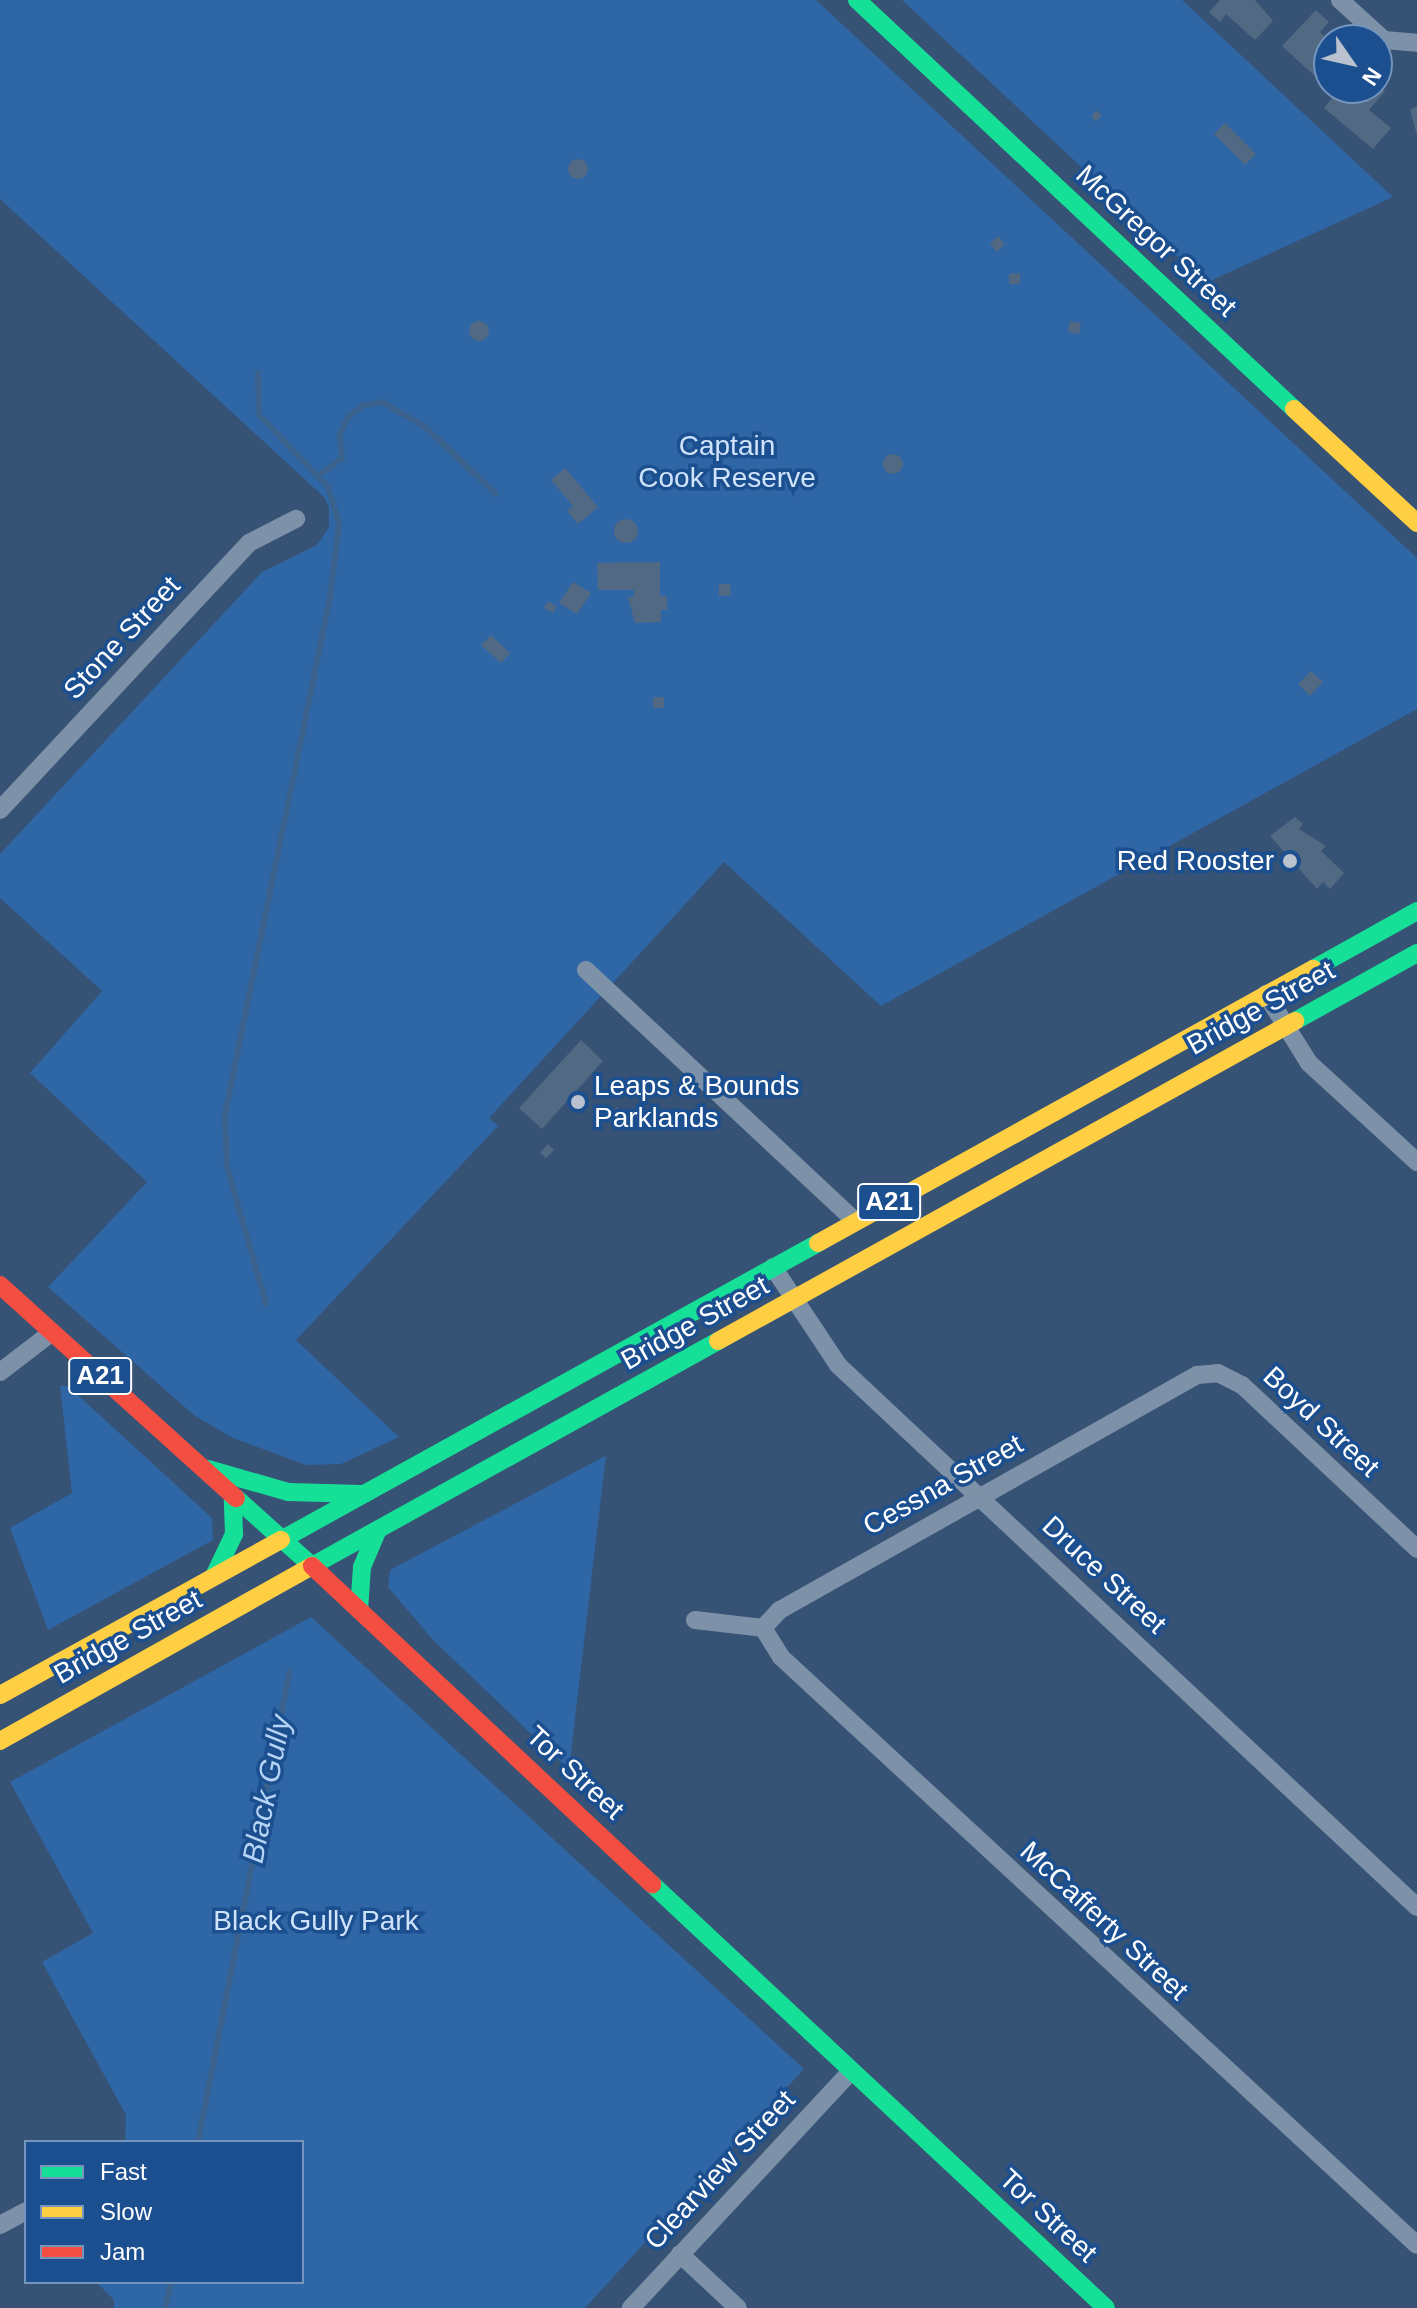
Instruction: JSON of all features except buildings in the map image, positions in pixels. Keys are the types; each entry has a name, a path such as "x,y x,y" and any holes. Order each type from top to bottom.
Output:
{"main road":[{"name":"McGregor Street","path":"857,0 1417,523"},
{"name":"Bridge Street","path":"0,1695 1417,911"},
{"name":"Bridge Street","path":"0,1741 1417,953"},
{"name":"Tor Street","path":"0,1285 312,1566 1106,2308"},
{"name":"A21","path":"201,1467 288,1492 363,1494"},
{"path":"214,1576 234,1534 233,1497"},
{"path":"359,1610 362,1567 377,1531"}],"street":[{"path":"1340,0 1384,40 1417,43"},
{"name":"Stone Street","path":"0,810 249,543 296,519"},
{"path":"586,970 855,1221"},
{"path":"1266,994 1309,1063 1417,1162"},
{"name":"Druce Street","path":"773,1267 838,1365 1417,1907"},
{"path":"0,1372 51,1333"},
{"name":"Cessna Street","path":"763,1628 780,1610 979,1497 1197,1375 1218,1373"},
{"name":"Boyd Street","path":"1218,1373 1242,1385 1417,1549"},
{"path":"695,1620 763,1628"},
{"name":"McCafferty Street","path":"763,1628 792,1668 1417,2245"},
{"name":"Clearview Street","path":"631,2308 851,2071"},
{"path":"0,2225 24,2212"},
{"path":"680,2254 738,2308"}],"green space":[{"name":"Captain Cook Reserve","path":"0,0 816,0 1417,558 1417,709 881,1006 724,862 489,1118 498,1126 296,1340 399,1437 341,1464 306,1465 233,1438 195,1416 48,1287 147,1182 30,1073 102,991 0,898 0,854 262,572 317,545 329,527 329,507 324,497 0,199"},
{"path":"902,0 1182,0 1393,197 1206,283"},
{"path":"60,1386 68,1386 212,1518 213,1540 48,1630 10,1528 72,1493"},
{"path":"606,1456 569,1770 433,1640 388,1587 390,1570"},
{"name":"Black Gully Park","path":"311,1617 804,2069 585,2308 114,2308 114,2300 98,2284 304,2284 304,2140 125,2140 126,2115 42,1962 93,1933 10,1782"}],"waterway":[{"path":"258,373 259,415 328,487 339,524 330,597 225,1114 227,1167 266,1304"},
{"path":"318,476 342,458 340,434 348,417 364,405 382,402 424,426 495,493"},
{"name":"Black Gully","path":"198,2140 289,1672"},
{"name":"Black Gully","path":"165,2308 171,2284"}],"traffic: fast":[{"path":"857,0 1294,409"},
{"path":"1313,969 1417,911"},
{"path":"1295,1021 1417,953"},
{"path":"281,1540 818,1243"},
{"path":"236,1498 312,1566 718,1341"},
{"path":"208,1469 288,1492 362,1494"},
{"path":"214,1576 234,1534 233,1497"},
{"path":"359,1610 362,1567 377,1531"},
{"path":"652,1884 1106,2308"}],"traffic: slow":[{"path":"1294,409 1417,523"},
{"path":"818,1243 1313,969"},
{"path":"718,1341 1295,1021"},
{"path":"0,1695 281,1540"},
{"path":"0,1741 312,1566"}],"traffic: jam":[{"path":"0,1285 236,1498"},
{"path":"312,1566 652,1884"}],"place":[{"name":"Red Rooster","path":"1290,861"},
{"name":"Leaps & Bounds Parklands","path":"578,1102"}]}
